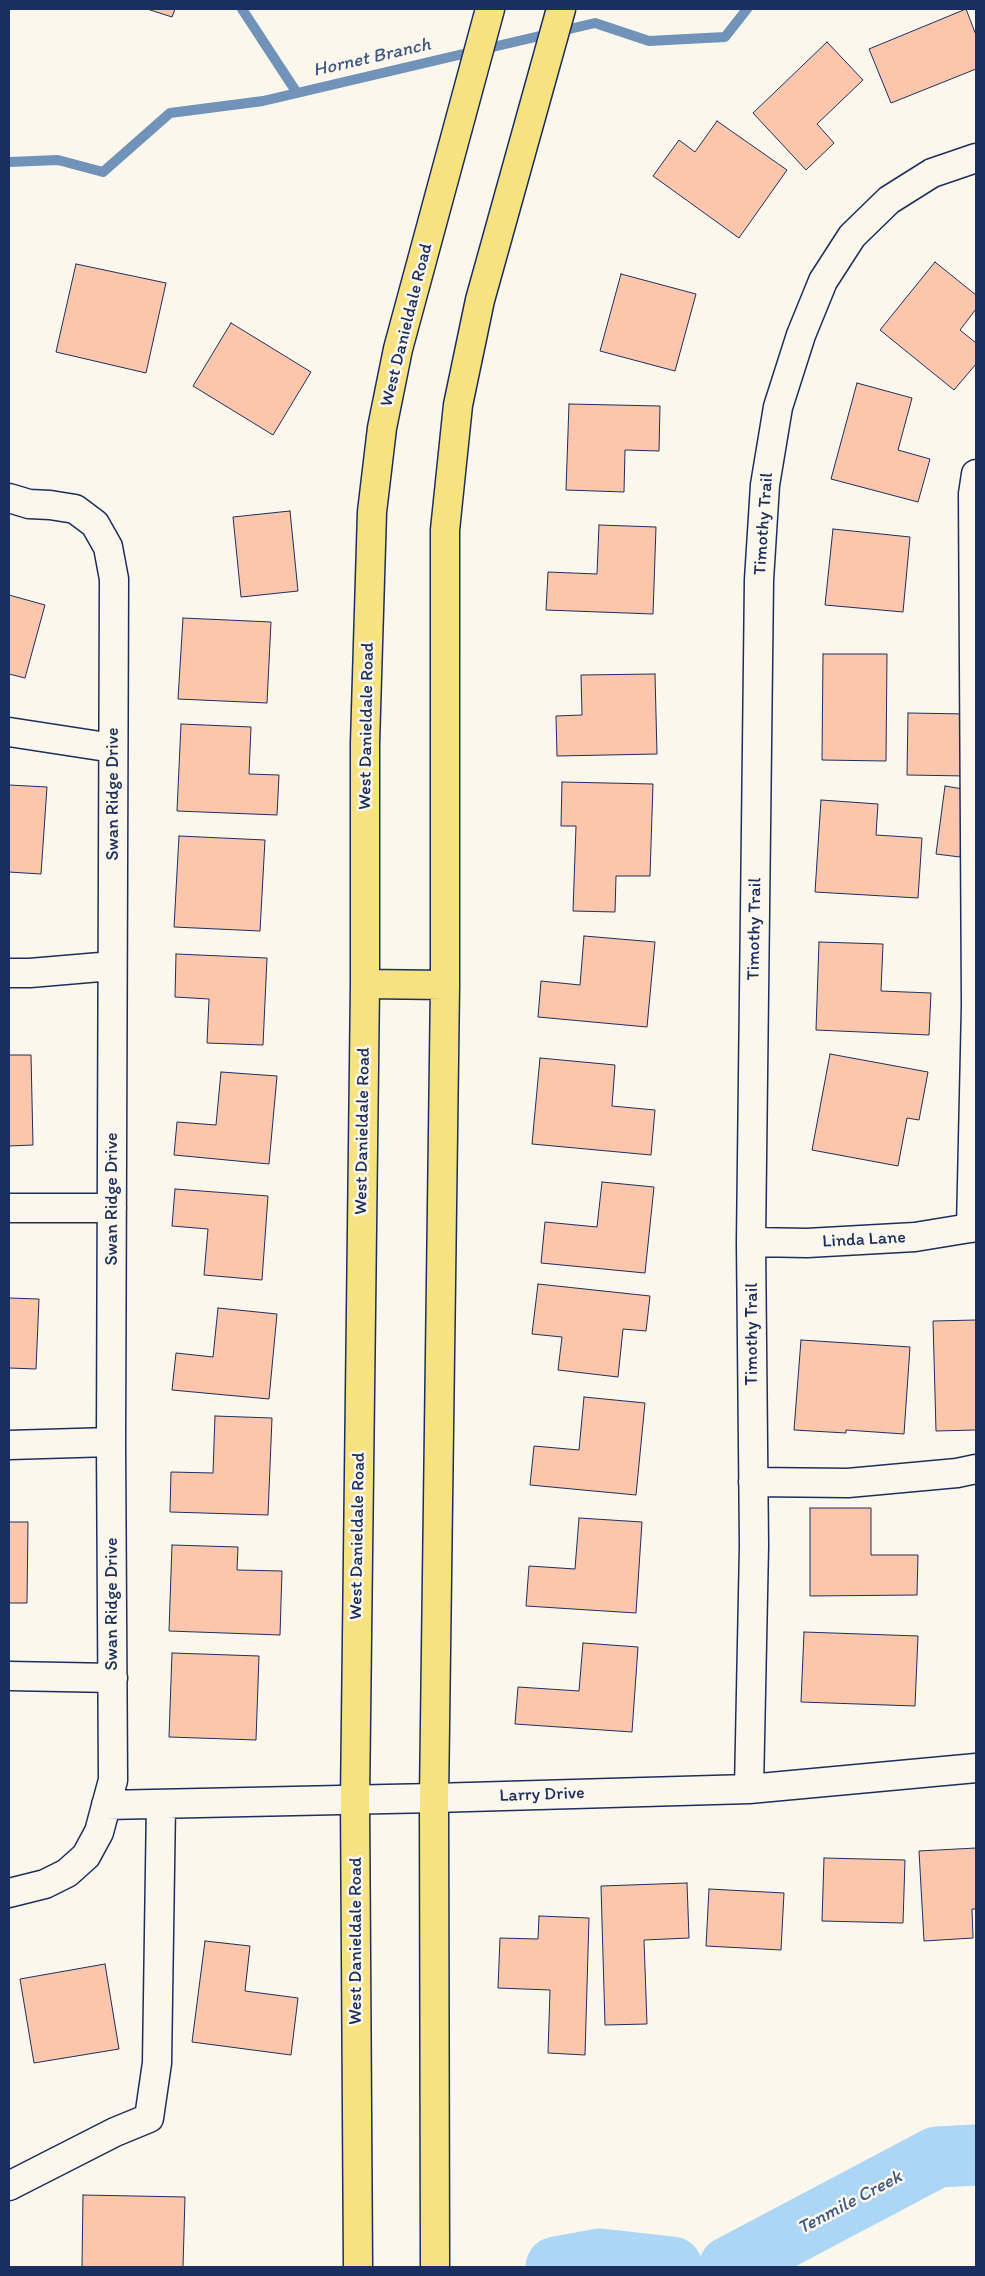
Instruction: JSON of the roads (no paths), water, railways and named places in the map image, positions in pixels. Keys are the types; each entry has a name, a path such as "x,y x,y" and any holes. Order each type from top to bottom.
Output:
{"main road":[{"name":"West Danieldale Road","path":"358,2267 355,1800 365,984 366,743 372,512 382,428 398,349 490,9"},
{"path":"435,2267 434,1798 445,985 445,530 458,405 480,300 561,9"},
{"path":"365,984 445,985"}],"street":[{"name":"Timothy Trail","path":"749,1789 754,1546 751,1242 760,580 765,485 778,407 801,336 823,281 852,236 889,200 932,172 976,158"},
{"path":"973,1227 976,997 972,494 976,474"},
{"name":"Swan Ridge Drive","path":"9,1893 45,1884 67,1873 86,1856 99,1832 113,1780 111,1442 114,579 108,547 95,524 76,509 19,501"},
{"path":"9,732 113,748"},
{"path":"9,973 112,966"},
{"path":"9,1208 112,1208"},
{"name":"Linda Lane","path":"751,1242 807,1243 915,1237 973,1227"},
{"path":"9,1444 111,1442"},
{"path":"753,1482 848,1484 957,1473 976,1469"},
{"path":"9,1676 113,1678"},
{"name":"Larry Drive","path":"106,1805 749,1789 976,1768"},
{"path":"9,2186 115,2132 149,2118 157,2063 161,1804"}],"waterway":[{"path":"242,9 297,93"},
{"name":"Hornet Branch","path":"9,162 58,160 103,172 170,113 263,101 595,23 649,41 725,37 747,9"},
{"name":"Tenmile Creek","path":"729,2267 937,2157 976,2155"},
{"name":"Tenmile Creek","path":"556,2267 600,2259 672,2267"}]}
